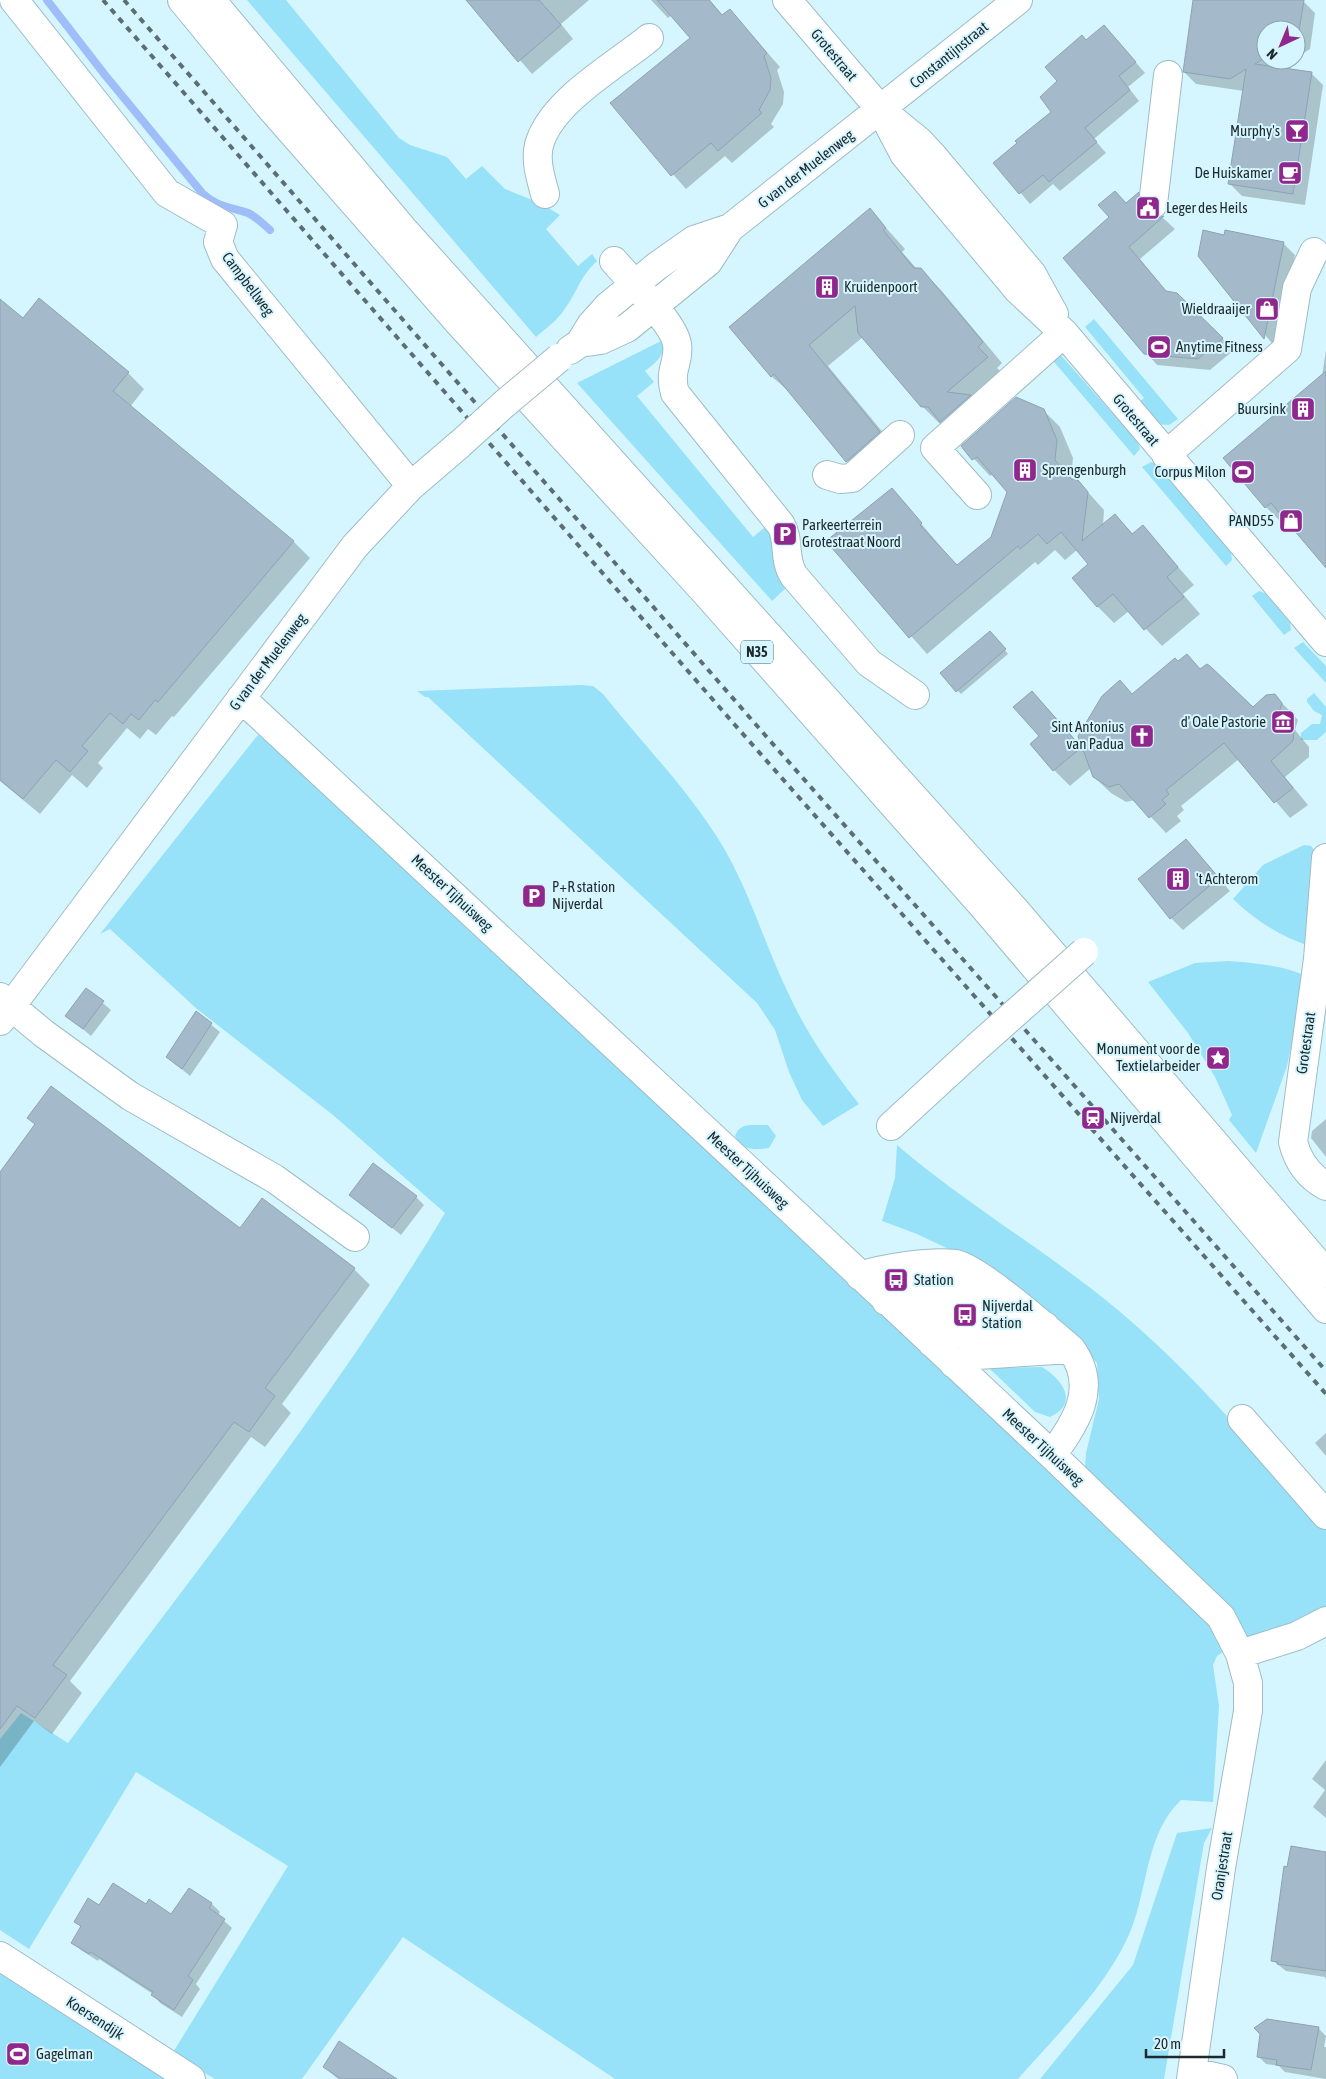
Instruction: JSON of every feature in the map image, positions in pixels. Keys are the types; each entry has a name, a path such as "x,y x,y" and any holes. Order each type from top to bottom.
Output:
{"street":[{"name":"Campbellweg","path":"14,0 166,193 223,225 218,242 226,258 412,486"},
{"name":"N35","path":"182,0 269,106 459,323 705,592 982,905 1326,1309"},
{"name":"N35","path":"212,0 403,229 1016,911 1326,1273"},
{"name":"Grotestraat","path":"787,0 881,110 904,154 1018,290 1064,333 1326,642"},
{"name":"Constantijnstraat","path":"881,110 1018,0"},
{"path":"545,194 538,163 539,145 552,118 614,63 649,38"},
{"path":"1153,204 1168,75"},
{"name":"G van der Muelenweg","path":"4,1008 355,546 412,486 503,405 569,351 608,306 644,296 694,240 730,228 881,110"},
{"path":"1166,455 1287,349 1296,288 1314,252"},
{"path":"614,261 668,323 676,340 678,352 672,372 675,393 781,524 785,536 787,559 794,576 869,663 915,695"},
{"path":"977,495 935,448 1064,333"},
{"path":"827,475 840,480 852,478 900,435"},
{"name":"Meester Tijhuisweg","path":"241,698 932,1342 1213,1608 1228,1628 1240,1654"},
{"name":"Grotestraat","path":"1326,858 1318,958 1293,1142 1296,1156 1304,1168 1326,1186"},
{"path":"891,1126 1084,952"},
{"path":"4,1008 130,1096 275,1179 355,1237"},
{"path":"860,1276 880,1270 956,1264 989,1283 1045,1326 1071,1349 1079,1360 1084,1374 1084,1391 1079,1412 1070,1430 1052,1455"},
{"path":"886,1300 904,1292 989,1283"},
{"path":"909,1321 929,1312 1021,1308"},
{"path":"932,1342 951,1334 1045,1326"},
{"path":"954,1364 977,1355 1071,1349"},
{"path":"1242,1419 1326,1515"},
{"path":"1240,1654 1297,1636 1326,1622"},
{"name":"Oranjestraat","path":"1192,2075 1221,1868 1248,1711 1248,1684 1240,1654"},
{"name":"Koersendijk","path":"0,1956 191,2079"},
{"path":"1192,2075 1223,2079"}],"shaded area":[{"path":"247,0 286,0 399,138 410,145 447,157 466,179 482,166 505,189 542,204 560,215 546,229 578,266 592,254 597,261 586,273 569,303 555,321 536,337"},
{"path":"1094,319 1178,419 1169,425 1155,424 1137,404 1144,398 1085,327"},
{"path":"663,340 662,354 645,371 654,382 637,396 753,537 769,524 788,586 772,601 577,383"},
{"path":"1058,352 1138,442 1140,449 1134,456 1049,356"},
{"path":"1151,462 1157,465 1231,552 1232,560 1226,566 1142,467"},
{"path":"1259,591 1265,593 1290,623 1291,630 1284,635 1252,596"},
{"path":"1303,642 1326,666 1326,683 1294,648"},
{"path":"593,686 603,694 663,765 706,820 730,859 798,1013 822,1053 859,1104 823,1126 802,1100 789,1072 775,1030 757,1003 428,697 417,691"},
{"path":"1314,693 1326,707 1326,732 1317,740 1301,740 1301,733 1312,724 1320,724 1322,715 1314,711 1307,702 1307,699"},
{"path":"261,734 274,741 1198,1612 1214,1632 1223,1652 1217,1656 1213,1665 1219,1706 1213,1802 1181,1800 1170,1813 1154,1844 1137,1913 1121,1951 1109,1971 1080,2009 1018,2079 615,2079 403,1937 302,2079 215,2079 172,2054 288,1866 136,1772 29,1949 0,1930 0,1739 21,1713 68,1743 311,1417 402,1282 445,1213 333,1115 197,1009 110,929 100,934 257,736"},
{"path":"1304,845 1311,846 1316,853 1309,946 1268,927 1233,899 1263,865"},
{"path":"1228,961 1278,967 1306,976 1287,1066 1256,1153 1229,1120 1232,1115 1215,1077 1188,1033 1148,982 1195,963"},
{"path":"768,1125 776,1136 769,1148 749,1148 738,1141 735,1136 740,1128"},
{"path":"897,1145 951,1188 1091,1288 1118,1310 1174,1361 1226,1415 1326,1528 1326,1610 1304,1621 1250,1638 1243,1634 1095,1481 1085,1467 1086,1453 1099,1399 1097,1363 1074,1338 957,1253 917,1234 882,1221 895,1178"},
{"path":"1042,1367 1056,1378 1065,1391 1064,1405 1050,1417 1035,1412 989,1368"},
{"path":"1212,1828 1204,1843 1164,2079 1040,2079 1133,1965 1177,1833"},
{"path":"0,1971 169,2079 0,2079"}],"building":[{"path":"466,0 539,0 561,25 518,62"},
{"path":"657,0 709,0 722,15 730,9 767,53 764,56 771,78 770,90 759,110 762,113 718,151 711,143 671,176 610,103 690,38"},
{"path":"1193,0 1304,0 1301,20 1256,20 1256,70 1312,72 1293,194 1228,184 1246,69 1230,79 1183,72"},
{"path":"1104,25 1136,62 1119,76 1130,90 1085,128 1097,142 1049,182 1043,175 1019,194 993,163 1017,143 1015,141 1051,112 1040,97 1057,81 1045,67 1082,35 1086,40"},
{"path":"1115,191 1126,203 1139,192 1139,210 1143,216 1152,220 1164,216 1129,247 1166,291 1177,293 1223,338 1198,359 1144,354 1063,258 1109,217 1098,205"},
{"path":"870,208 886,228 883,230 914,268 921,268 983,342 978,347 988,357 947,392 971,395 940,422 928,407 921,407 858,333 855,306 809,345 880,432 846,462 774,374 771,377 729,327"},
{"path":"1203,230 1224,235 1225,230 1284,242 1264,339 1198,256"},
{"path":"39,298 129,372 113,391 294,541 158,702 155,700 139,720 131,714 123,724 110,713 82,746 88,751 70,772 56,760 23,799 0,780 0,299 23,318"},
{"name":"Buursink","path":"1326,371 1326,568 1271,503 1265,508 1223,458"},
{"path":"1016,397 1044,409 1057,440 1055,460 1071,479 1078,480 1088,492 1082,541 1115,514 1132,534 1143,525 1178,567 1167,577 1184,597 1144,630 1113,594 1097,607 1072,578 1088,564 1061,532 1047,544 1038,534 1020,549 1018,546 909,638 826,541 892,488 922,523 920,525 957,565 991,537 1007,492 977,457 972,460 961,446"},
{"path":"990,631 1006,649 956,692 940,673"},
{"name":"Sint Antonius van Padua","path":"1187,654 1200,669 1207,664 1210,666 1253,707 1266,695 1275,694 1282,703 1279,713 1294,730 1293,741 1271,761 1293,788 1274,803 1224,743 1166,790 1169,794 1162,800 1166,804 1149,818 1119,784 1109,787 1093,777 1082,747 1053,771 1030,744 1039,736 1013,707 1032,691 1081,747 1078,736 1102,696 1120,680 1132,694 1175,658 1178,661"},
{"name":"'t Achterom","path":"1186,839 1219,878 1170,919 1138,879"},
{"path":"86,988 104,1001 83,1029 65,1016"},
{"path":"196,1011 212,1023 182,1069 166,1057"},
{"path":"51,1086 240,1228 262,1198 355,1268 265,1388 275,1396 249,1432 234,1422 53,1665 67,1675 35,1718 17,1706 0,1729 0,1172 35,1124 27,1118"},
{"path":"373,1163 417,1196 392,1228 349,1195"},
{"path":"1291,1846 1326,1852 1326,1971 1277,1964 1278,1962 1271,1961 1284,1866 1287,1867"},
{"path":"113,1883 146,1904 149,1899 171,1914 189,1888 212,1903 209,1908 225,1919 188,1976 193,1980 174,2010 151,1995 153,1992 91,1952 89,1954 71,1943 81,1926 74,1922 88,1898 99,1905"},
{"path":"1267,2019 1319,2027 1311,2070 1276,2065 1277,2060 1257,2057 1260,2034 1254,2028"},
{"path":"339,2041 397,2079 341,2079 323,2067"}],"waterway":[{"path":"47,0 105,75 203,194 219,204 248,213 270,230"}],"railway":[{"path":"103,0 735,725 1326,1394"},
{"path":"124,0 765,735 1326,1371"}],"place":[{"name":"Murphy's","path":"1297,131"},
{"name":"De Huiskamer","path":"1290,173"},
{"name":"Leger des Heils","path":"1148,208"},
{"name":"Kruidenpoort","path":"827,287"},
{"name":"Wieldraaijer","path":"1267,309"},
{"name":"Anytime Fitness","path":"1159,347"},
{"name":"Buursink","path":"1303,409"},
{"name":"Sprengenburgh","path":"1025,470"},
{"name":"Corpus Milon","path":"1243,472"},
{"name":"PAND55","path":"1291,521"},
{"name":"Parkeerterrein Grotestraat Noord","path":"785,534"},
{"name":"d' Oale Pastorie","path":"1283,722"},
{"name":"Sint Antonius van Padua","path":"1142,736"},
{"name":"'t Achterom","path":"1178,879"},
{"name":"P+R station Nijverdal","path":"534,896"},
{"name":"Monument voor de Textielarbeider","path":"1218,1058"},
{"name":"Nijverdal","path":"1093,1118"},
{"name":"Station","path":"896,1280"},
{"name":"Nijverdal Station","path":"965,1315"},
{"name":"Gagelman","path":"18,2054"}]}
